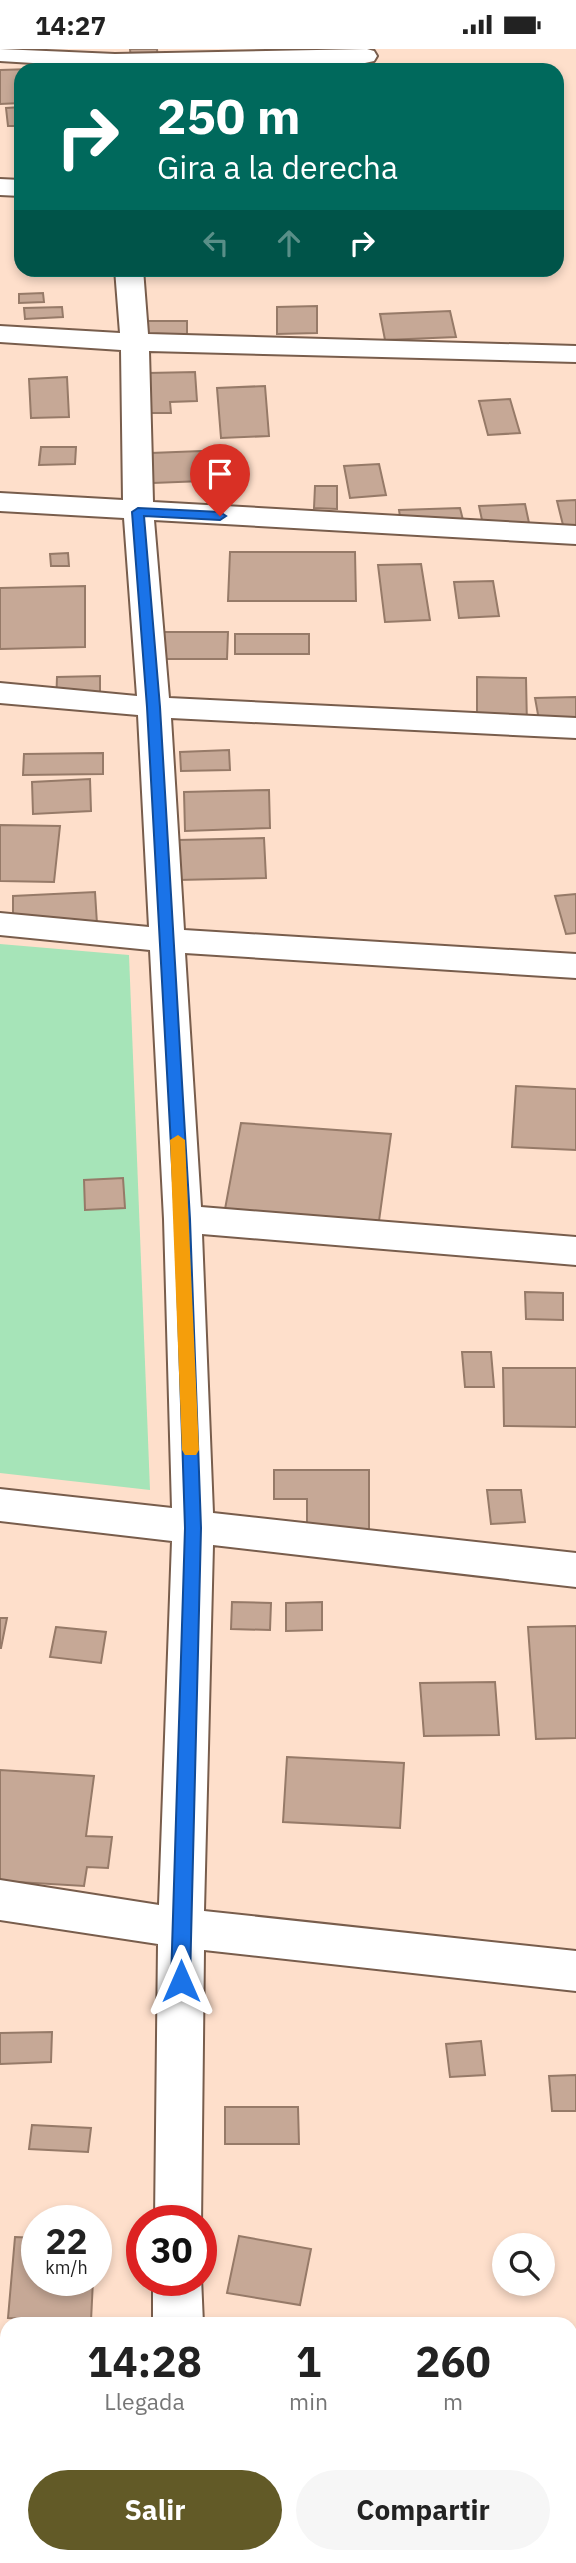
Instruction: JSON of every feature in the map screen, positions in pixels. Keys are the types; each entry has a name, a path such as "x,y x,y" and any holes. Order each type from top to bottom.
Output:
{"street":[{"path":"0,54 115,60 365,55"},
{"path":"130,277 135,342 138,512 154,707 165,940 183,1219 193,1528 181,1928 179,2205"},
{"path":"0,334 135,342 576,354"},
{"path":"0,502 576,535"},
{"path":"0,693 154,707 576,729"},
{"path":"0,924 165,940 576,966"},
{"path":"183,1219 576,1251"},
{"path":"0,1505 576,1570"},
{"path":"0,1900 181,1928 576,1971"},
{"path":"178,2296 178,2317"}],"green space":[{"path":"0,944 129,955 150,1490 0,1473"}],"building":[{"path":"130,49 157,49 158,60 131,61"},
{"path":"0,70 14,70 14,103 0,104"},
{"path":"14,107 14,126 8,126 6,108"},
{"path":"43,293 44,302 19,303 19,294"},
{"path":"317,306 317,333 277,334 277,307"},
{"path":"62,307 63,317 25,319 24,308"},
{"path":"450,311 456,337 385,340 380,314"},
{"path":"148,321 187,321 187,340 147,340"},
{"path":"195,372 197,401 170,402 171,413 149,413 148,373"},
{"path":"67,377 69,417 31,418 29,379"},
{"path":"265,386 269,436 221,438 217,388"},
{"path":"510,399 520,433 488,435 479,401"},
{"path":"41,447 76,447 75,464 39,465"},
{"path":"201,451 203,481 153,483 151,453"},
{"path":"379,464 386,495 350,498 344,466"},
{"path":"315,486 337,486 337,509 314,508"},
{"path":"576,500 576,537 566,537 557,501"},
{"path":"525,504 532,537 486,539 479,506"},
{"path":"460,508 465,528 402,530 399,510"},
{"path":"230,552 355,552 356,601 228,601"},
{"path":"68,553 69,566 51,566 50,554"},
{"path":"421,564 430,620 385,622 378,565"},
{"path":"493,581 499,616 459,618 454,582"},
{"path":"85,586 85,647 0,649 0,588"},
{"path":"161,632 228,632 227,659 160,659"},
{"path":"235,634 309,634 309,654 235,654"},
{"path":"100,676 100,705 56,706 57,677"},
{"path":"477,677 526,678 527,726 477,725"},
{"path":"576,697 576,720 539,720 535,698"},
{"path":"229,750 230,770 181,771 180,752"},
{"path":"103,753 103,774 23,775 24,754"},
{"path":"90,779 91,811 33,814 32,782"},
{"path":"269,790 270,828 185,831 184,792"},
{"path":"0,825 60,826 54,882 0,881"},
{"path":"264,838 266,878 178,880 178,840"},
{"path":"95,892 97,924 13,927 13,896"},
{"path":"576,894 576,933 566,934 555,896"},
{"path":"516,1086 576,1089 576,1150 512,1147"},
{"path":"241,1123 391,1134 379,1221 225,1209"},
{"path":"123,1178 125,1208 85,1210 84,1180"},
{"path":"525,1292 563,1293 563,1320 526,1319"},
{"path":"462,1352 491,1352 494,1387 465,1387"},
{"path":"503,1368 576,1368 576,1427 504,1426"},
{"path":"274,1470 369,1470 369,1547 307,1547 307,1499 274,1499"},
{"path":"487,1490 521,1490 525,1522 491,1524"},
{"path":"232,1602 271,1603 270,1630 231,1629"},
{"path":"322,1602 322,1630 286,1631 286,1603"},
{"path":"0,1618 7,1618 1,1648 0,1648"},
{"path":"576,1626 576,1738 536,1739 528,1627"},
{"path":"56,1627 106,1632 101,1663 50,1657"},
{"path":"495,1682 499,1735 424,1736 420,1683"},
{"path":"287,1757 404,1763 400,1828 283,1822"},
{"path":"0,1770 94,1776 86,1836 112,1837 108,1868 87,1867 84,1886 0,1881"},
{"path":"52,2032 51,2062 0,2064 0,2033"},
{"path":"481,2041 485,2075 450,2077 446,2044"},
{"path":"576,2075 576,2111 552,2111 549,2076"},
{"path":"225,2107 298,2107 299,2144 225,2144"},
{"path":"32,2125 91,2128 88,2152 29,2149"},
{"path":"239,2236 311,2249 300,2305 227,2293"},
{"path":"15,2237 21,2237 21,2296 92,2296 91,2317 8,2317"}],"slow traffic":[{"path":"178,1140 190,1450"}],"route":[{"path":"181,1981 193,1528 183,1219 165,940 154,707 138,512 220,516"}]}
